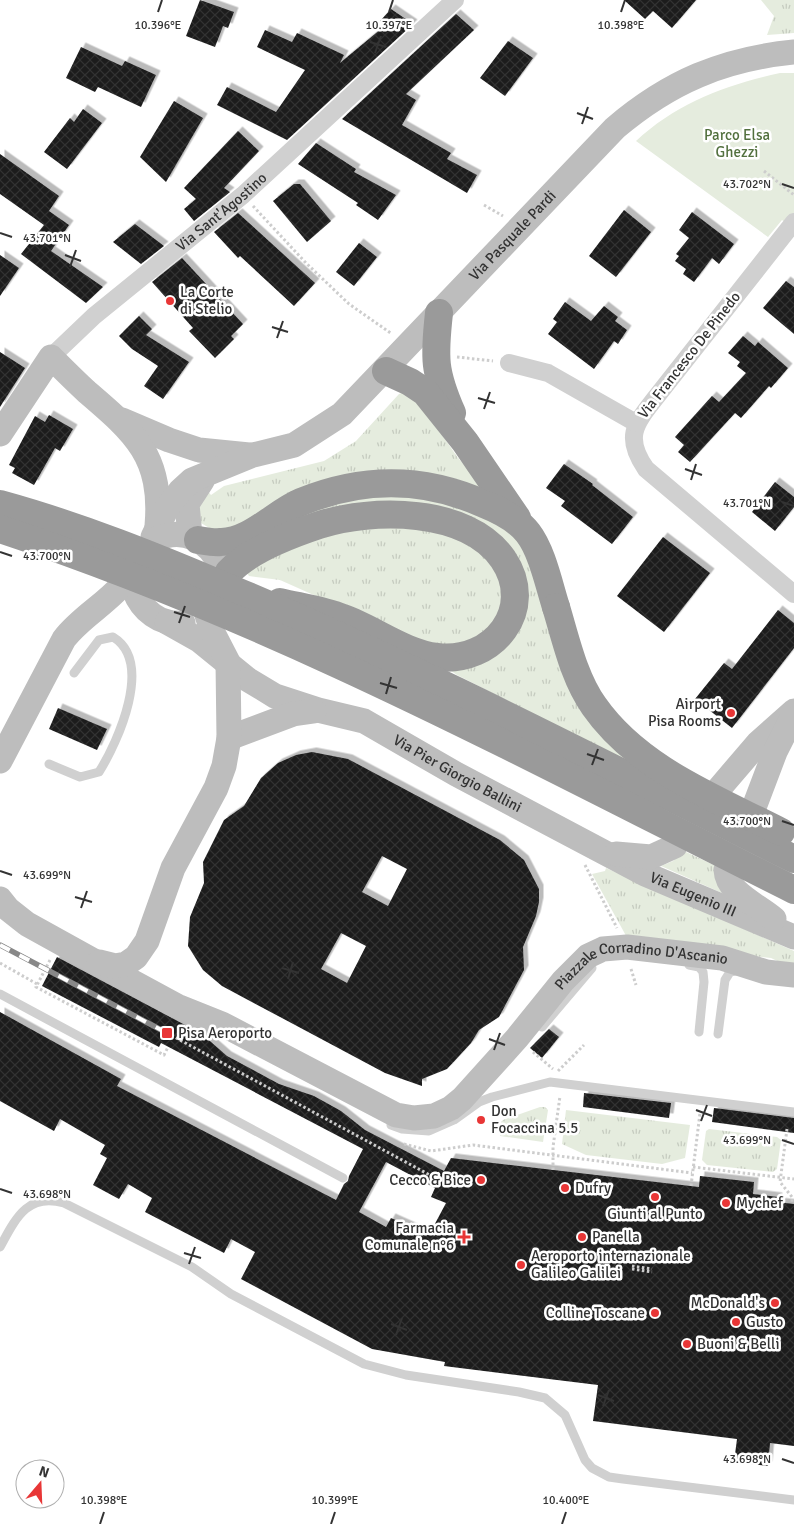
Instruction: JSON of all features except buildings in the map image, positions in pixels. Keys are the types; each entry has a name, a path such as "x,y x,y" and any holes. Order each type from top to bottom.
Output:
{"highway":[{"path":"439,314 436,368 439,382 465,442"},
{"path":"386,371 410,382 425,392 465,442 528,533 545,570 575,668 593,705 627,743 672,776 794,838"},
{"path":"194,538 221,542 239,539 290,507 330,491 366,484 403,483 433,486 460,493 507,515 528,533"},
{"path":"0,504 228,577 343,618 419,652 438,657 470,654 496,640 508,622 514,594 511,577 502,558 476,535 462,527 405,515 344,518 321,525 275,543 228,577"},
{"path":"0,529 119,570 307,649 438,711 794,890"},
{"path":"228,577 312,622 794,859"}],"street":[{"name":"Via Sant'Agostino","path":"0,434 51,357 94,316 243,195 455,0"},
{"name":"Via Pasquale Pardi","path":"155,535 167,508 180,491 192,480 199,476 206,476 253,455 294,445 342,414 386,371 615,128 647,103 685,81 722,65 750,57 794,52"},
{"name":"Via Francesco De Pinedo","path":"794,222 636,423 633,434 634,443 646,469 794,594"},
{"name":"Via Pasquale Pardi","path":"51,357 120,419 139,443 152,467 158,509 155,535"},
{"path":"509,363 548,372 636,423"},
{"name":"Via Pasquale Pardi","path":"120,419 169,440 199,450 253,455"},
{"name":"Via Pasquale Pardi","path":"194,538 187,504 190,496 206,476"},
{"path":"155,535 175,534 194,538 214,554 228,577"},
{"path":"0,761 60,644 75,626 127,588 143,607 160,619"},
{"path":"97,611 133,609 160,619"},
{"name":"Via Pier Giorgio Ballini","path":"92,960 115,966 126,964 136,957 147,941 172,868 220,777 229,738 228,662 204,614 189,622 160,619"},
{"name":"Via Pier Giorgio Ballini","path":"160,619 199,640 259,688 284,700 343,715 381,729 595,853"},
{"name":"Via Pier Giorgio Ballini","path":"229,738 293,714 318,710"},
{"path":"717,791 758,743 794,713"},
{"path":"753,810 775,752 794,713"},
{"path":"595,853 634,858 651,857 676,846"},
{"name":"Via Eugenio III","path":"595,853 688,894 793,936"},
{"path":"726,870 726,877 732,887 764,910 793,936"},
{"path":"3,904 59,942 92,960"},
{"name":"Via Pier Giorgio Ballini","path":"147,941 153,973 165,993 177,1006"},
{"name":"Piazzale Corradino D'Ascanio","path":"392,1121 421,1118 443,1113 462,1099 493,1066 582,962 603,949 627,947 722,958 760,970 794,975"},
{"name":"Via Pier Giorgio Ballini","path":"92,960 177,1006 222,1024 392,1121"}],"lane":[{"path":"49,764 80,777 99,772 106,760 130,701 132,676 128,655 124,645 113,638 99,640 74,673"},
{"path":"538,1032 600,962"},
{"path":"675,963 694,965 702,972 704,992 699,1032"},
{"path":"718,1034 726,976 738,970 760,970"},
{"path":"0,994 342,1178"},
{"name":"Via Pier Giorgio Ballini","path":"177,1006 217,1034"},
{"path":"493,1066 517,1051"},
{"path":"392,1121 408,1130 429,1131 454,1120 479,1102 542,1083 561,1083 794,1112"},
{"path":"0,1247 25,1208 42,1200 52,1199 64,1202 192,1267 230,1294 364,1364 406,1375 519,1392 544,1398 565,1415 585,1460 600,1473 623,1479 794,1500"}],"path":[{"path":"764,172 794,195"},
{"path":"243,195 306,263 349,304 398,338"},
{"path":"484,205 509,219"},
{"path":"450,356 509,363"},
{"path":"595,853 584,867 627,947 632,976 636,985"},
{"path":"37,984 59,942"},
{"path":"0,963 37,984 36,987 164,1055 168,1047"},
{"path":"167,1033 439,1180"},
{"path":"557,1072 584,1045"},
{"path":"530,1050 562,1076 553,1147 553,1170"},
{"path":"691,1186 701,1100"},
{"path":"787,1129 780,1182 793,1195 792,1204"},
{"path":"397,1140 416,1148 431,1151 473,1144 692,1173"},
{"path":"693,1167 794,1179"},
{"path":"632,1268 652,1270"}],"green space":[{"path":"761,0 794,0 794,33 767,35 774,16"},
{"name":"Parco Elsa Ghezzi","path":"780,73 794,73 794,229 782,220 768,237 636,141 668,116 703,97 740,83"},
{"path":"405,392 416,397 458,458 500,504 629,763 457,675 390,629 280,580 249,576 221,535 201,523 198,497 206,489 211,495 224,486 324,461 356,441 399,394"},
{"path":"684,851 716,866 722,893 661,866 673,861"},
{"path":"606,868 794,951 794,969 771,958 630,943 592,874 605,871"},
{"path":"545,1107 548,1110 543,1142 500,1136 500,1123 503,1120"},
{"path":"566,1110 690,1125 685,1158 662,1164 586,1155 562,1144"},
{"path":"709,1129 777,1137 781,1140 777,1169 773,1172 707,1165 702,1160 706,1131"}],"railway":[{"path":"0,945 167,1033"}],"place":[{"name":"La Corte di Stelio","path":"170,301"},
{"name":"Airport Pisa Rooms","path":"731,713"},
{"name":"Pisa Aeroporto","path":"167,1033"},
{"name":"Don Focaccina 5.5","path":"481,1120"},
{"name":"Cecco & Bice","path":"481,1180"},
{"name":"Dufry","path":"565,1188"},
{"name":"Giunti al Punto","path":"655,1197"},
{"name":"Mychef","path":"726,1203"},
{"name":"Farmacia Comunale n°6","path":"464,1237"},
{"name":"Panella","path":"582,1237"},
{"name":"Aeroporto internazionale Galileo Galilei","path":"521,1265"},
{"name":"McDonald's","path":"775,1303"},
{"name":"Colline Toscane","path":"655,1313"},
{"name":"Gusto","path":"736,1322"},
{"name":"Buoni & Belli","path":"687,1344"}]}
